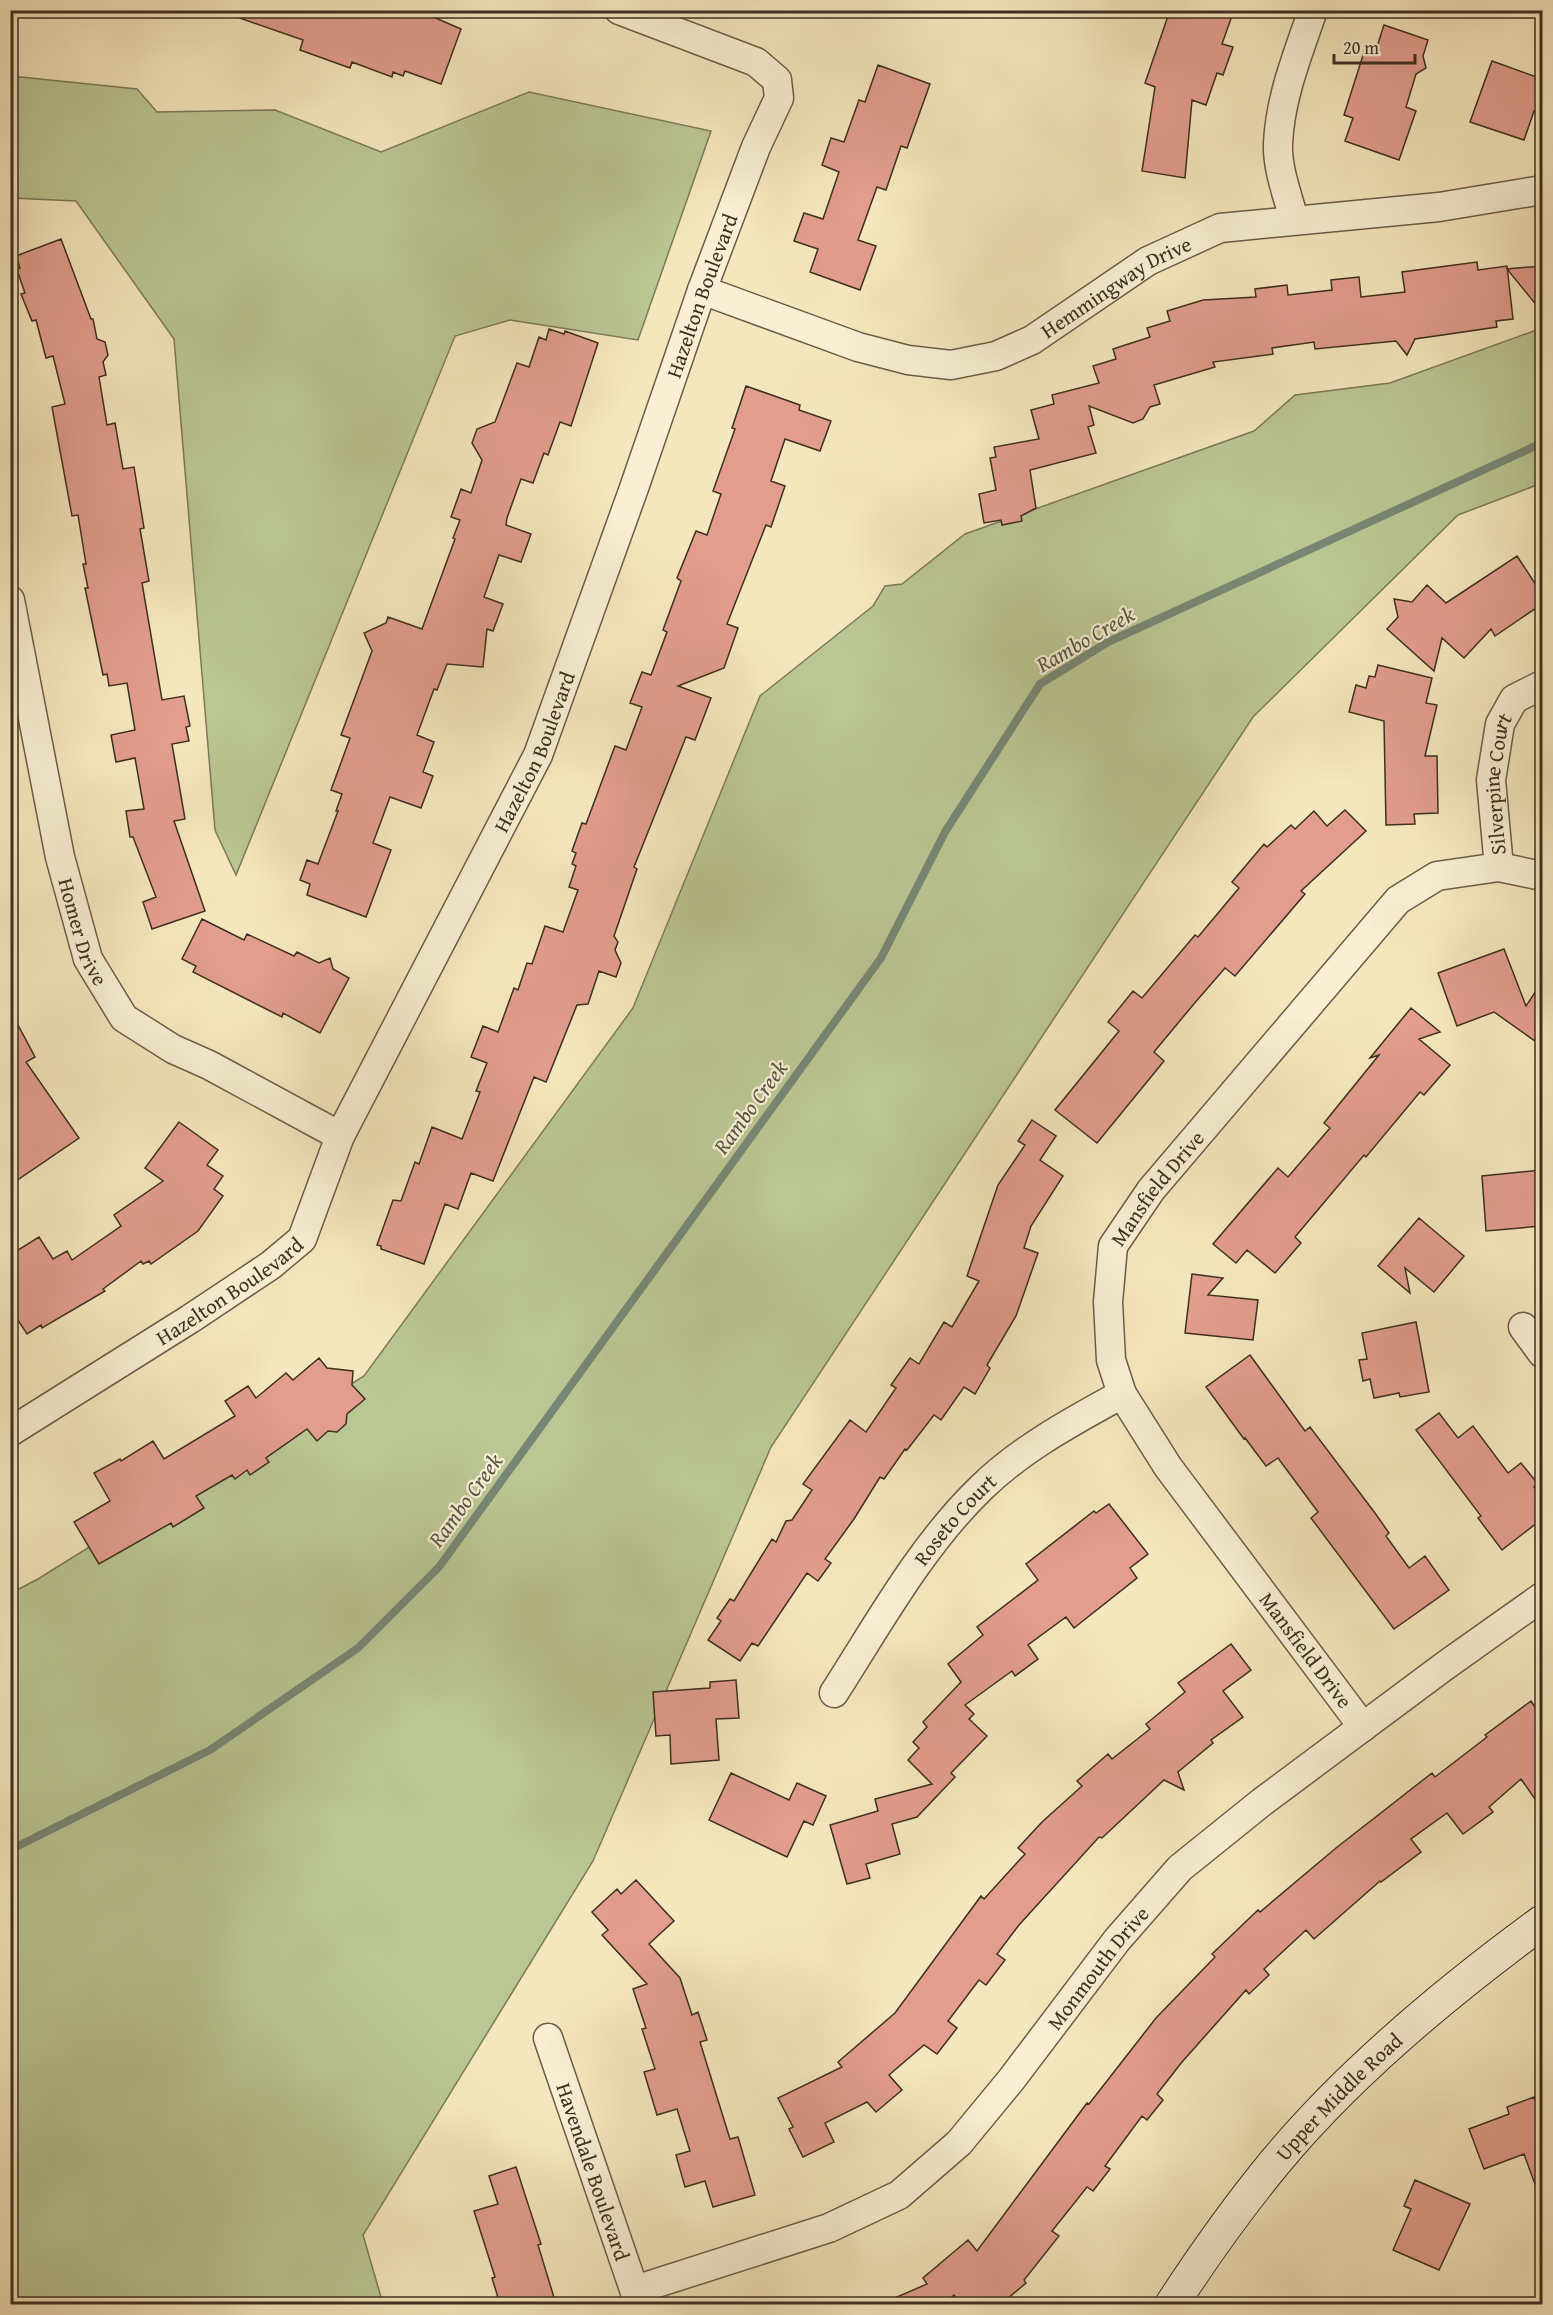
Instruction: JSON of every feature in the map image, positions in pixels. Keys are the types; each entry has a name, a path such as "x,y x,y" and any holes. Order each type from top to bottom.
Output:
{"street":[{"name":"Hazelton Boulevard","path":"10,1432 271,1266 302,1239 340,1136 538,755 702,290 756,147 779,98 777,80 756,62 619,10"},
{"path":"1294,220 1282,174 1278,145 1289,80 1313,10"},
{"name":"Hemmingway Drive","path":"702,290 858,346 908,360 951,365 996,357 1032,340 1148,261 1220,228 1439,207 1542,190"},
{"name":"Homer Drive","path":"10,600 60,857 88,958 124,1018 173,1049 209,1065 340,1136"},
{"name":"Silverpine Court","path":"1499,867 1491,780 1500,724 1514,699 1542,685"},
{"name":"Mansfield Drive","path":"1363,1727 1168,1467 1122,1394 1111,1360 1108,1302 1113,1246 1151,1190 1398,900 1437,876 1499,867 1542,876"},
{"path":"1523,1327 1542,1353"},
{"name":"Roseto Court","path":"834,1693 934,1540 981,1487 1055,1432 1122,1394"},
{"name":"Monmouth Drive","path":"637,2297 829,2228 898,2195 959,2143 1011,2080 1117,1940 1180,1868 1262,1802 1542,1597"},
{"name":"Upper Middle Road","path":"1172,2304 1238,2210 1277,2160 1346,2087 1411,2026 1491,1959 1542,1922"},
{"name":"Havendale Boulevard","path":"548,2038 637,2297"}],"green space":[{"path":"11,76 137,89 157,112 275,110 381,152 529,92 711,131 638,340 510,320 455,336 236,875 215,830 174,339 76,201 11,198"},
{"path":"1542,328 1542,483 1458,515 1253,717 771,1447 593,1861 363,2235 383,2304 11,2304 11,1593 38,1579 364,1376 633,1008 760,696 873,606 885,586 902,584 965,534 1254,431 1295,395 1390,383"}],"building":[{"path":"228,10 417,10 461,29 441,84 405,71 403,76 393,72 392,77 352,62 350,68 300,50 303,40 228,14"},
{"path":"1170,10 1234,10 1222,44 1233,47 1223,75 1217,73 1206,105 1192,100 1185,178 1142,171 1155,87 1145,83"},
{"path":"1384,25 1428,40 1423,56 1426,68 1416,74 1406,107 1416,111 1399,160 1345,141 1353,118 1344,115 1365,49 1375,53"},
{"path":"1492,61 1542,79 1542,114 1534,111 1524,140 1470,122"},
{"path":"878,65 930,84 907,148 901,146 886,190 877,187 858,240 876,246 860,290 810,272 818,249 794,241 804,213 823,219 839,172 822,165 831,138 844,142 859,100 865,102"},
{"path":"61,239 91,319 93,319 97,339 105,342 108,355 103,362 106,375 99,377 107,425 115,423 123,469 134,467 144,528 140,529 149,581 142,583 162,700 184,696 190,726 186,727 189,741 172,744 185,819 174,821 205,911 152,929 143,902 156,897 133,837 130,837 126,811 144,809 135,758 116,762 111,735 135,730 127,683 109,686 107,674 103,675 85,588 88,588 83,564 86,564 78,515 72,516 52,407 65,404 53,356 46,358 36,320 32,321 21,294 25,293 17,270 20,268 16,256"},
{"path":"1477,262 1478,270 1507,266 1513,319 1496,321 1497,327 1415,339 1407,355 1396,341 1315,349 1314,342 1272,348 1273,354 1213,362 1215,367 1154,385 1160,404 1150,407 1143,419 1133,423 1089,406 1094,425 1088,427 1096,453 1030,470 1036,508 1021,516 1022,521 1002,525 1001,520 984,523 979,494 996,490 990,458 996,457 994,447 1039,439 1031,410 1054,404 1052,395 1099,383 1093,366 1116,359 1113,349 1150,337 1147,328 1170,321 1167,311 1203,300 1256,297 1255,289 1287,285 1288,295 1332,290 1331,280 1359,277 1361,297 1405,292 1402,272"},
{"path":"1542,266 1542,312 1507,269"},
{"path":"549,329 564,334 565,331 598,343 571,426 560,422 548,455 544,453 533,483 521,479 507,518 506,525 531,534 521,562 499,555 484,597 503,604 493,631 487,629 483,667 447,664 437,690 434,689 417,735 434,742 423,772 433,776 421,808 390,797 373,843 391,850 366,917 307,895 310,884 300,880 307,860 318,864 338,811 336,811 342,794 331,790 350,738 341,735 372,651 364,633 386,623 388,617 422,629 460,520 451,517 461,489 471,493 482,460 472,443 477,429 495,422 517,363 529,367 539,337 546,340"},
{"path":"746,386 800,405 799,410 831,421 820,451 785,439 771,481 785,486 771,527 766,525 727,624 738,628 724,668 678,686 711,698 695,740 686,737 634,867 637,869 614,936 618,942 615,950 621,963 616,977 599,971 588,1004 577,1005 546,1082 534,1077 493,1181 471,1173 458,1209 445,1204 424,1264 381,1249 381,1246 377,1245 393,1200 401,1201 415,1162 419,1164 432,1127 462,1139 480,1092 476,1091 487,1063 471,1057 483,1026 498,1032 514,988 518,990 527,963 532,964 545,926 563,932 578,890 569,887 576,866 572,864 576,853 572,851 582,823 586,824 615,746 626,750 642,707 630,703 642,672 651,675 667,632 663,630 681,581 677,578 696,531 707,535 721,494 713,491 735,429 732,428"},
{"path":"1517,556 1542,594 1542,604 1495,636 1491,629 1464,658 1442,638 1434,671 1387,629 1398,617 1394,599 1412,602 1427,585 1446,603"},
{"path":"1378,665 1432,678 1426,703 1437,705 1425,756 1437,756 1438,813 1414,814 1415,824 1386,825 1384,721 1349,712 1356,685 1366,688 1369,676 1375,677"},
{"path":"1345,810 1366,831 1301,891 1305,894 1235,976 1225,968 1193,1005 1154,1052 1164,1061 1097,1143 1055,1110 1119,1031 1108,1022 1133,991 1142,998 1195,935 1198,937 1239,888 1232,882 1264,844 1267,847 1291,825 1295,829 1314,811 1327,826"},
{"path":"202,919 244,940 247,934 294,956 297,952 319,963 330,958 333,969 349,978 320,1033 283,1013 282,1017 193,972 196,966 182,959"},
{"path":"1504,949 1526,1006 1542,982 1542,1046 1494,1012 1457,1026 1438,973"},
{"path":"1411,1008 1440,1032 1419,1039 1450,1065 1424,1095 1420,1092 1295,1237 1301,1243 1275,1273 1247,1250 1236,1263 1213,1244 1278,1168 1288,1177 1330,1128 1324,1123 1379,1055 1370,1058"},
{"path":"10,1010 35,1057 26,1062 79,1138 10,1185"},
{"path":"1032,1120 1056,1136 1040,1160 1063,1176 1031,1226 1024,1248 1038,1253 1016,1316 987,1365 990,1368 975,1394 964,1387 941,1420 934,1415 907,1450 905,1449 884,1479 880,1477 854,1519 825,1559 831,1563 818,1581 807,1573 758,1646 752,1643 740,1661 708,1640 721,1621 717,1618 730,1599 734,1601 772,1539 776,1542 786,1521 792,1520 812,1490 803,1484 850,1420 866,1432 896,1388 891,1385 910,1358 919,1364 944,1322 952,1327 979,1281 967,1276 998,1185 1025,1145 1018,1141"},
{"path":"179,1122 218,1150 207,1165 223,1176 214,1189 223,1196 198,1231 151,1264 149,1261 143,1264 141,1261 103,1289 105,1291 42,1328 41,1325 27,1334 10,1308 10,1255 39,1237 53,1259 67,1251 72,1260 121,1226 114,1215 163,1181 145,1168"},
{"path":"1542,1170 1542,1226 1486,1231 1482,1176"},
{"path":"1419,1218 1464,1256 1434,1292 1405,1268 1410,1293 1378,1266"},
{"path":"1192,1274 1223,1278 1208,1295 1258,1300 1253,1340 1185,1333"},
{"path":"1416,1322 1429,1392 1400,1397 1399,1393 1374,1398 1370,1379 1363,1381 1359,1360 1367,1359 1362,1333"},
{"path":"1250,1355 1305,1431 1310,1427 1375,1513 1389,1533 1386,1536 1409,1568 1425,1556 1449,1590 1394,1629 1311,1518 1318,1512 1278,1458 1266,1466 1206,1387"},
{"path":"319,1358 327,1368 353,1371 352,1385 365,1399 347,1414 346,1424 337,1432 328,1431 317,1441 307,1429 266,1458 269,1462 250,1475 247,1470 235,1479 232,1475 196,1496 204,1508 173,1527 171,1523 99,1564 74,1522 110,1501 94,1473 120,1459 121,1461 153,1441 164,1459 235,1416 225,1401 248,1386 256,1398 286,1373 293,1380"},
{"path":"1439,1413 1458,1438 1473,1426 1508,1473 1521,1463 1538,1484 1534,1487 1542,1498 1542,1519 1502,1550 1478,1518 1481,1516 1416,1430"},
{"path":"1109,1504 1148,1554 1130,1568 1137,1578 1074,1628 1066,1617 1028,1645 1038,1659 1015,1676 1012,1671 965,1705 974,1714 969,1719 987,1736 951,1773 955,1777 917,1817 892,1824 900,1854 866,1864 870,1878 847,1884 830,1825 878,1811 875,1799 932,1784 908,1760 919,1748 913,1742 927,1727 923,1722 961,1682 948,1664 983,1635 977,1627 1038,1580 1026,1564 1094,1511 1096,1513"},
{"path":"1231,1644 1251,1670 1223,1691 1243,1717 1211,1740 1213,1743 1178,1772 1184,1790 1164,1780 1102,1838 1099,1837 1019,1925 997,1954 1005,1960 986,1985 979,1980 948,2021 957,2028 937,2054 924,2045 889,2075 902,2090 876,2112 867,2102 825,2123 834,2142 803,2157 789,2129 793,2127 778,2098 842,2067 838,2062 895,2013 981,1896 984,1899 1025,1854 1018,1848 1042,1822 1082,1786 1077,1781 1108,1754 1112,1759 1150,1729 1146,1724 1185,1692 1178,1683"},
{"path":"736,1680 739,1718 716,1719 719,1760 671,1764 670,1735 656,1736 653,1692 710,1688 710,1682"},
{"path":"1531,1701 1542,1718 1542,1809 1521,1779 1489,1807 1493,1812 1463,1834 1447,1813 1411,1839 1421,1852 1380,1881 1314,1939 1306,1930 1264,1969 1269,1975 1249,1994 1246,1990 1182,2062 1157,2094 1163,2100 1147,2120 1142,2116 1105,2166 1110,2169 1093,2191 1087,2187 1052,2231 1059,2236 1024,2280 1026,2283 1001,2304 962,2304 954,2295 943,2304 881,2304 927,2284 923,2278 968,2240 977,2251 1087,2103 1089,2104 1156,2018 1215,1957 1212,1954 1258,1910 1260,1912 1336,1848 1432,1773 1435,1777 1487,1737 1485,1735"},
{"path":"731,1773 789,1800 797,1783 826,1796 813,1825 804,1821 787,1857 709,1820"},
{"path":"636,1880 674,1921 649,1944 680,1978 692,2015 698,2012 707,2040 700,2042 730,2139 738,2137 755,2195 713,2207 705,2181 685,2187 676,2155 690,2151 677,2109 657,2115 644,2072 655,2069 642,2029 646,2028 633,1989 647,1984 602,1935 608,1930 592,1912 617,1889 621,1894"},
{"path":"1534,2097 1542,2121 1542,2198 1540,2198 1524,2154 1484,2169 1469,2129 1509,2114 1507,2107"},
{"path":"516,2167 541,2244 538,2245 556,2304 500,2304 492,2278 495,2277 474,2211 498,2204 489,2176"},
{"path":"1415,2180 1470,2204 1439,2270 1393,2250 1411,2209 1404,2206"}],"waterway":[{"name":"Rambo Creek","path":"10,1850 210,1750 358,1648 439,1567 881,958 945,832 1040,684 1108,642 1542,443"}]}
